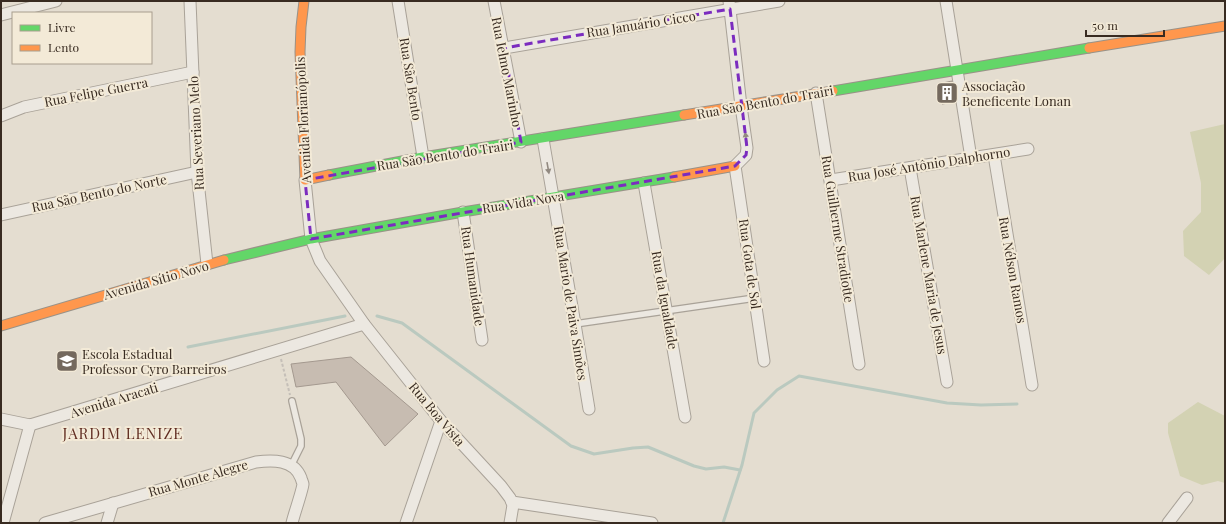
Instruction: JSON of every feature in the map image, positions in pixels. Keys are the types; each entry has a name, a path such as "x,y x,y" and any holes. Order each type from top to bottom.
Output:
{"street":[{"path":"13,12 56,1"},
{"name":"Rua Severiano Melo","path":"190,1 197,172 206,264"},
{"name":"Avenida Florianópolis","path":"304,1 300,27 300,61 303,101 305,180 312,239 320,261 364,324"},
{"name":"Rua São Bento","path":"398,1 423,157"},
{"name":"Rua Ielmo Marinho","path":"494,1 521,142"},
{"name":"Rua Januário Cicco","path":"504,48 729,5 779,1"},
{"path":"946,1 971,158"},
{"path":"729,5 747,152 735,166"},
{"path":"1,15 12,12"},
{"name":"Rua São Bento do Trairi","path":"305,180 423,157 543,139 958,69 1225,26"},
{"name":"Rua Felipe Guerra","path":"1,116 24,107 193,72"},
{"name":"Rua Guilherme Stradiotte","path":"816,93 859,364"},
{"name":"Rua Mario de Paiva Simões","path":"543,139 576,324 589,409"},
{"name":"Rua José Antônio Dalphorno","path":"831,180 1028,149"},
{"name":"Rua Nélson Ramos","path":"994,155 1032,386"},
{"name":"Rua Vida Nova","path":"312,239 735,166"},
{"name":"Rua Gota de Sol","path":"735,166 764,362"},
{"name":"Rua Marlene Maria de Jesus","path":"910,168 947,382"},
{"name":"Rua São Bento do Norte","path":"1,215 197,172"},
{"name":"Rua da Igualdade","path":"644,182 685,417"},
{"name":"Rua Humanidade","path":"463,212 482,340"},
{"name":"Avenida Sítio Novo","path":"1,326 206,264 312,239"},
{"name":"Avenida Aracati","path":"30,425 364,324"},
{"name":"Rua Boa Vista","path":"364,324 441,421 501,486 512,502"},
{"path":"1,418 30,425 3,523"},
{"path":"406,523 441,421"},
{"name":"Rua Monte Alegre","path":"45,523 256,462 270,460 280,461 291,466"},
{"path":"291,466 299,473 303,484 292,523"},
{"path":"1168,523 1187,498"},
{"path":"510,523 513,505 512,502 652,523"},
{"path":"107,523 113,503"}],"lane":[{"path":"576,324 755,298"},
{"path":"291,466 301,446 301,439 292,401"}],"path":[{"path":"279,350 292,401"}],"highlighted area":[{"path":"730,9 747,148 746,155 735,166 311,239 305,180 521,142 504,48"}],"green space":[{"path":"1225,124 1225,258 1209,275 1184,256 1183,231 1201,212 1201,183 1190,132"},
{"path":"1198,402 1225,416 1225,483 1218,481 1202,485 1180,476 1168,433 1168,423"}],"building":[{"name":"Associação Beneficente Lonan","path":"952,81 955,102 942,104 938,84"},
{"path":"351,357 418,414 385,446 336,382 296,387 291,364"}],"waterway":[{"path":"188,347 345,316"},
{"path":"377,316 402,323 571,446 594,454 648,447 694,466 706,469 724,467 740,470"},
{"path":"723,523 742,465 754,413 777,390 799,376 947,403 981,405 1017,404"}],"traffic: fast":[{"path":"833,91 1089,48"},
{"path":"329,175 423,157 684,115"},
{"path":"224,260 311,239 674,177"}],"traffic: slow":[{"path":"304,1 300,52 305,180 329,175"},
{"path":"1089,48 1225,26"},
{"path":"684,115 833,91"},
{"path":"674,177 735,166"},
{"path":"1,326 224,260"}],"place":[{"name":"Associação Beneficente Lonan","path":"947,93"},
{"name":"Escola Estadual Professor Cyro Barreiros","path":"67,361"}],"district":[{"name":"JARDIM LENIZE","path":"123,434"}]}
